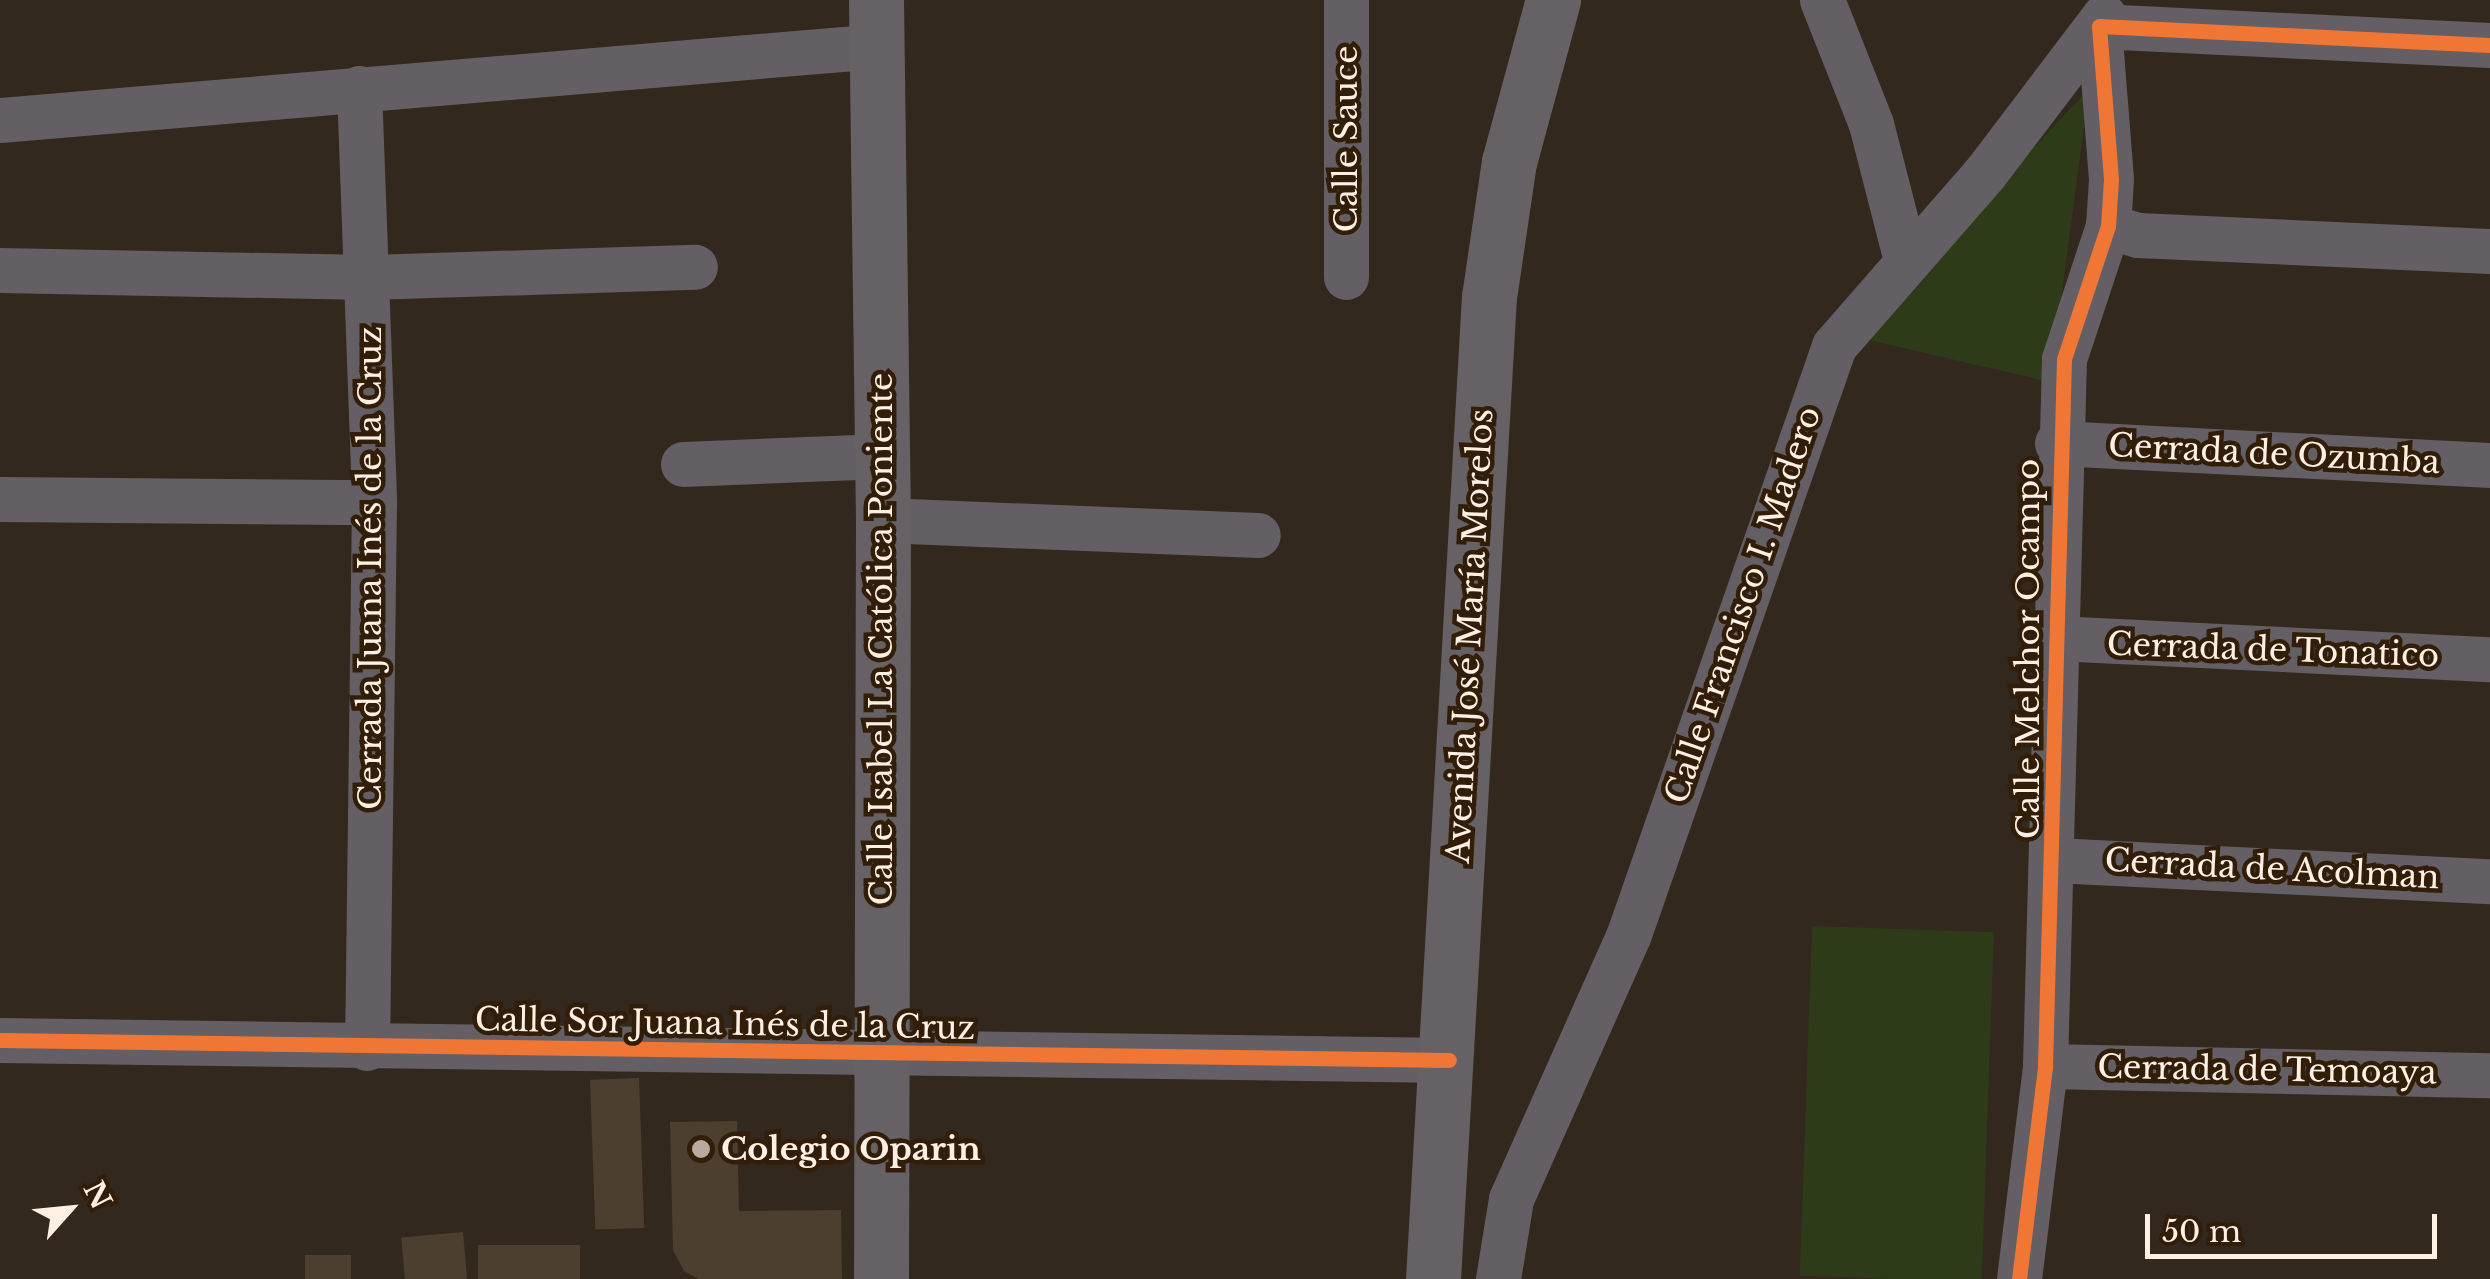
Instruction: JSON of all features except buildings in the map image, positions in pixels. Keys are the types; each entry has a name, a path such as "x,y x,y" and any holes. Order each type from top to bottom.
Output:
{"main road":[{"name":"Avenida José María Morelos","path":"1433,1279 1449,1060 1489,296 1509,162 1553,0"},
{"name":"Calle Isabel La Católica Poniente","path":"876,23 884,520 878,1053 882,1279"}],"street":[{"name":"Calle Sauce","path":"1346,0 1346,277"},
{"path":"1822,0 1871,124 1906,260"},
{"path":"2105,13 2490,45"},
{"name":"Calle Francisco I. Madero","path":"1498,1279 1511,1198 1628,934 1834,346 1985,173 2105,13"},
{"name":"Calle Melchor Ocampo","path":"2019,1279 2044,1066 2054,860 2057,443 2064,359 2108,226 2111,179 2105,13"},
{"path":"0,120 359,88 876,23"},
{"name":"Cerrada Juana Inés de la Cruz","path":"359,88 369,277 374,502 367,1048"},
{"path":"2108,226 2138,235 2490,251"},
{"path":"0,270 369,277 695,267"},
{"name":"Cerrada de Ozumba","path":"2057,443 2490,465"},
{"path":"683,464 883,456"},
{"path":"0,500 374,502"},
{"path":"884,520 1258,535"},
{"name":"Cerrada de Tonatico","path":"2056,638 2490,659"},
{"name":"Cerrada de Acolman","path":"2054,860 2490,881"},
{"name":"Calle Sor Juana Inés de la Cruz","path":"0,1040 1449,1060"},
{"name":"Cerrada de Temoaya","path":"2044,1066 2490,1075"}],"green space":[{"path":"2089,89 2050,382 1856,337"},
{"path":"1812,926 1994,932 1982,1279 1800,1276"}],"cycle path":[{"path":"2019,1279 2045,1066 2064,359 2108,226 2111,179 2099,26 2490,45"},
{"path":"0,1040 1449,1060"}],"place":[{"name":"Colegio Oparin","path":"701,1149"}]}
